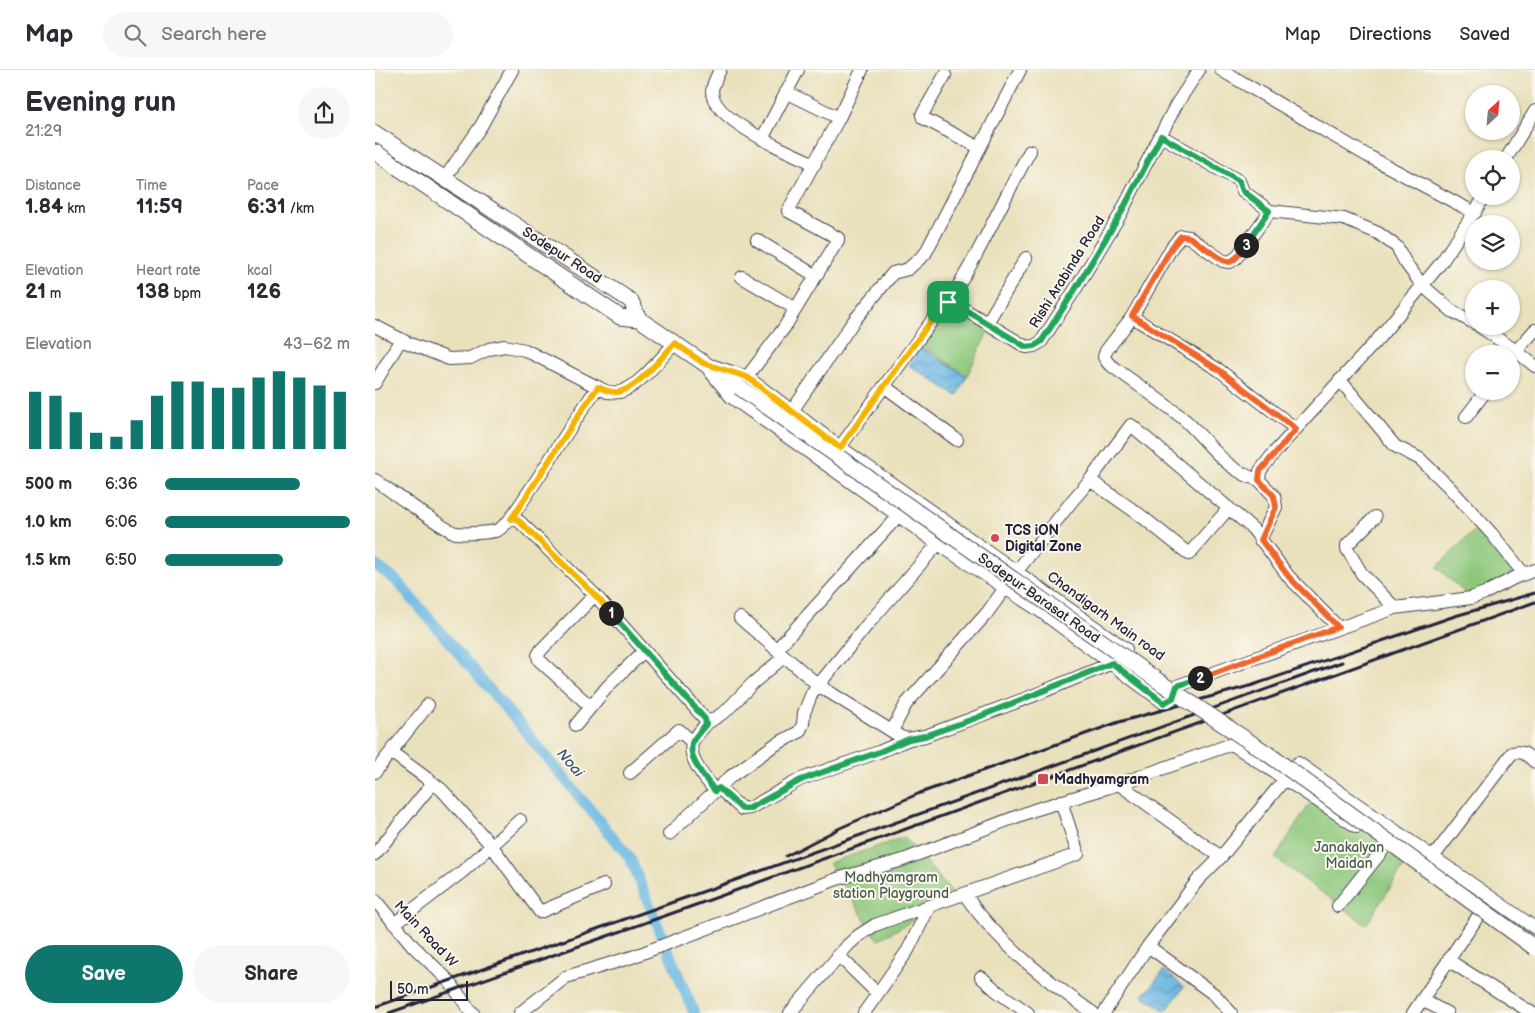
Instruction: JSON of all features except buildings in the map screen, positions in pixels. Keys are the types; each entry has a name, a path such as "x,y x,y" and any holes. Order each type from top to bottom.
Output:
{"main road":[{"name":"Sodepur Road","path":"375,133 631,301 639,319 703,363 743,382"},
{"path":"375,152 620,317 639,319"},
{"name":"Sodepur-Barasat Road","path":"743,382 1164,685 1268,754 1535,948"}],"street":[{"path":"445,178 470,144 512,70"},
{"path":"720,70 711,89 713,97 733,120 762,139 815,164"},
{"path":"762,139 798,70"},
{"path":"743,382 796,309 838,238 788,211 815,164 862,70"},
{"path":"792,411 853,322 893,273 907,269 925,254 1020,70"},
{"name":"Rishi Arabinda Road","path":"948,302 954,303 1026,347 1034,346 1041,342 1120,215 1176,105 1199,70"},
{"path":"1221,70 1368,156 1475,213"},
{"path":"945,75 922,115 923,118 980,148"},
{"path":"786,92 839,118"},
{"path":"1512,150 1534,114"},
{"path":"1161,136 1239,181 1243,191 1269,211 1344,219 1377,233 1397,247 1422,285 1453,311 1465,318"},
{"path":"840,448 964,278 985,241 1010,187 1030,151"},
{"path":"1259,480 1260,471 1263,467 1378,338 1441,263 1480,205"},
{"path":"1261,540 1276,507 1274,496 1259,480 1238,472 1225,462 1186,421 1108,363 1104,357 1106,351 1132,316 1172,247 1181,236 1189,237 1223,260 1230,262 1236,258 1269,211"},
{"path":"757,240 816,276"},
{"path":"987,323 1026,258"},
{"path":"742,277 796,309"},
{"path":"1132,316 1219,370 1296,429"},
{"path":"375,326 449,359 470,358 489,348 505,346 525,350 607,392 620,392 632,386 675,343"},
{"path":"1520,348 1535,330"},
{"path":"1490,335 1502,345"},
{"path":"375,384 401,339"},
{"path":"1520,358 1535,366"},
{"path":"703,363 731,397 938,544 1005,588 1112,663 1164,703 1173,698 1177,686 1338,627 1359,622 1395,608 1471,598 1529,572 1420,459 1395,446 1340,380"},
{"name":"Chandigarh Main road","path":"743,382 792,411 840,448 1017,571 1177,686"},
{"path":"884,386 957,440"},
{"path":"375,480 454,533 498,530 511,519 598,387"},
{"path":"1466,417 1479,400"},
{"path":"1017,571 1090,480 1131,425 1253,529 1289,577 1338,627"},
{"path":"1090,480 1140,515 1189,554 1229,508"},
{"path":"899,515 753,683 726,711 706,724 692,742 692,753 701,774 742,809 750,808 801,780 879,752 909,739 925,736 976,718 1112,663"},
{"path":"1375,517 1347,545 1347,549 1362,574 1395,608"},
{"path":"511,519 515,518 520,522 595,595 705,719 706,724"},
{"path":"669,834 730,777 773,746 799,732 812,693 867,625 938,544"},
{"path":"892,731 906,704 987,613 1005,588"},
{"path":"591,707 539,660 538,655 595,595"},
{"path":"739,618 819,684 901,737 909,739"},
{"path":"576,725 618,675 644,651"},
{"path":"375,772 428,705"},
{"path":"630,773 679,730 692,742"},
{"path":"520,1013 565,977 632,957 837,879 903,860 1033,810 1119,784 1232,744 1386,846 1535,956"},
{"path":"1433,856 1512,753 1519,751 1526,753 1535,762"},
{"path":"391,752 441,790 491,845 540,912 604,885"},
{"path":"1103,1013 1148,946 1198,880 1221,857 1297,764 1300,764 1535,928"},
{"path":"375,854 433,783"},
{"path":"1119,784 1221,857"},
{"path":"790,1013 838,955 858,936 875,925 1078,854 1061,801"},
{"path":"394,924 462,872 520,820"},
{"path":"1338,906 1386,846"},
{"path":"965,895 976,912 1027,963 1045,979 1093,1013"},
{"name":"Main Road W","path":"375,900 413,946 449,981 473,1013"},
{"path":"864,1013 908,950 929,907"},
{"path":"1413,1013 1479,914"},
{"path":"1148,946 1215,996 1231,1013"},
{"path":"838,955 877,993"},
{"path":"1448,960 1533,1013"},
{"path":"981,977 998,992 1028,1013"},
{"path":"1422,1000 1447,1013"}],"green space":[{"path":"950,306 990,327 967,376 922,345"},
{"path":"1479,526 1518,571 1468,596 1437,567"},
{"name":"Janakalyan Maidan","path":"1323,783 1417,846 1366,925 1275,858"},
{"name":"Madhyamgram station Playground","path":"905,837 955,897 878,940 829,863"}],"water":[{"path":"921,347 967,376 957,396 909,365"},
{"path":"1164,970 1184,987 1166,1011 1143,996"}],"waterway":[{"name":"Noai","path":"375,565 397,581 630,858 694,1013"}],"railway":[{"path":"786,856 840,828 920,793 1119,722 1253,685 1455,616 1535,593"},
{"path":"389,1013 690,907 1535,602"},
{"path":"375,1007 716,887 1342,662"}],"place":[{"name":"TCS iON Digital Zone","path":"995,538"},
{"name":"Madhyamgram","path":"1043,779"}],"route":[{"path":"1161,136 1239,181 1243,191 1269,211 1236,258 1230,262 1223,260 1189,237 1181,236 1172,247 1132,316 1219,370 1296,429 1273,454 1258,475 1262,485 1270,491 1276,501 1276,507 1261,540 1289,577 1338,627 1177,686 1173,698 1164,703 1112,663 976,718 925,736 909,739 879,752 801,780 750,808 742,809 719,788 715,791 701,774 692,753 692,742 706,724 705,719 595,595 520,522 515,518 511,519 598,387 607,392 620,392 632,386 675,343 703,363 747,377 840,448 923,332 944,304 948,302 954,303 1026,347 1034,346 1041,342 1078,285 1120,215 1161,136"}]}
